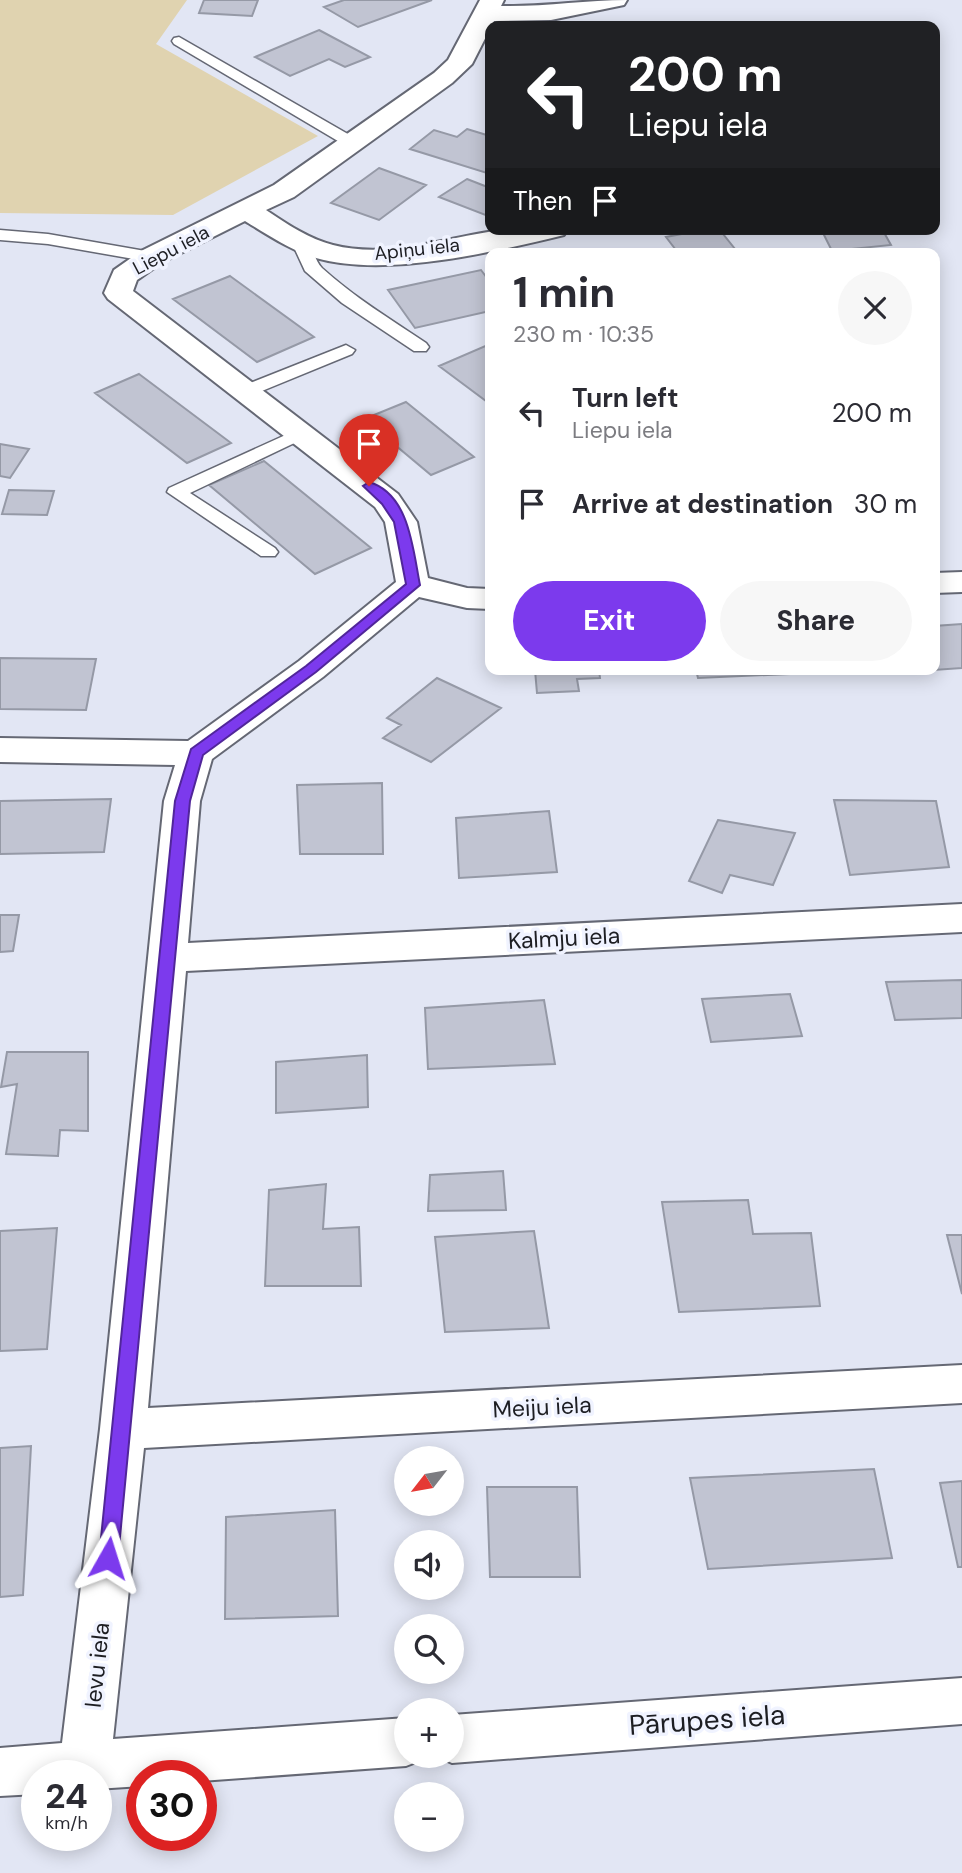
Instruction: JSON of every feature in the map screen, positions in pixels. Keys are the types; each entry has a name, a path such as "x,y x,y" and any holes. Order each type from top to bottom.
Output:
{"street":[{"path":"489,6 553,13 615,0"},
{"name":"Liepu iela","path":"413,585 401,522 387,501 118,293 124,276 151,257 284,191 354,144 443,78 458,64 489,6"},
{"name":"Apiņu iela","path":"248,211 300,243 339,255 398,256 519,235"},
{"path":"940,583 962,582"},
{"path":"0,750 196,753 311,669 413,585 467,598 485,599"},
{"name":"Ievu iela","path":"86,1760 123,1429 182,801 196,753"},
{"name":"Kalmju iela","path":"166,958 962,918"},
{"name":"Meiju iela","path":"123,1429 962,1384"},
{"name":"Pārupes iela","path":"464,1738 962,1702"},
{"path":"112,1764 394,1743"},
{"path":"0,1772 21,1771"}],"lane":[{"path":"179,41 354,144"},
{"path":"0,234 48,239 151,257"},
{"path":"300,243 311,267 348,299 420,347"},
{"path":"246,391 346,350"},
{"path":"268,552 176,492 301,433"}],"shaded area":[{"path":"0,0 187,0 156,44 318,136 173,215 0,213"}],"building":[{"path":"204,0 258,0 252,16 199,13"},
{"path":"344,0 432,0 358,27 324,7"},
{"path":"319,30 370,57 345,67 329,59 290,76 255,57"},
{"path":"467,129 485,134 485,172 410,149 434,130 457,137"},
{"path":"379,168 426,185 379,220 331,203"},
{"path":"467,179 485,186 485,215 439,197"},
{"path":"724,235 734,248 674,248 666,237"},
{"path":"824,235 885,235 891,245 862,248 830,248"},
{"path":"481,270 485,275 485,312 415,328 388,290"},
{"path":"230,276 314,337 257,362 173,299"},
{"path":"485,346 485,400 439,366"},
{"path":"139,374 231,443 187,463 95,393"},
{"path":"406,402 474,457 431,475 364,419"},
{"path":"0,444 29,449 10,478 0,476"},
{"path":"264,461 371,548 315,574 209,485"},
{"path":"9,490 54,491 47,515 2,514"},
{"path":"962,624 962,668 940,670 940,626"},
{"path":"0,658 96,659 86,710 0,709"},
{"path":"535,675 600,675 600,678 577,679 579,691 537,693"},
{"path":"697,675 766,675 698,678"},
{"path":"437,678 501,708 431,762 383,738 401,725 387,718"},
{"path":"382,783 383,854 300,854 297,785"},
{"path":"111,799 104,852 0,854 0,801"},
{"path":"834,800 936,801 949,867 850,875"},
{"path":"549,811 557,872 459,878 456,818"},
{"path":"718,820 795,833 773,885 730,875 722,893 689,881"},
{"path":"0,915 19,915 13,951 0,952"},
{"path":"962,980 962,1018 895,1020 886,982"},
{"path":"790,994 802,1036 711,1042 702,999"},
{"path":"544,1000 555,1064 428,1069 425,1008"},
{"path":"7,1052 88,1052 88,1131 60,1130 58,1156 6,1154 17,1084 1,1087"},
{"path":"367,1055 368,1107 276,1113 276,1062"},
{"path":"503,1171 506,1210 428,1211 430,1175"},
{"path":"326,1184 323,1229 359,1227 361,1286 265,1286 269,1190"},
{"path":"748,1200 753,1234 811,1233 820,1306 679,1312 662,1202"},
{"path":"57,1228 47,1349 0,1351 0,1231"},
{"path":"534,1231 549,1328 445,1332 435,1237"},
{"path":"947,1235 962,1235 962,1294"},
{"path":"31,1446 23,1595 0,1597 0,1448"},
{"path":"874,1469 892,1558 708,1569 690,1478"},
{"path":"962,1481 962,1567 958,1567 940,1483"},
{"path":"487,1487 577,1487 580,1577 490,1577"},
{"path":"335,1510 338,1616 225,1619 226,1517"}],"route":[{"path":"108,1558 123,1429 182,801 196,753 311,669 413,585 401,522 387,501 369,486"}]}
